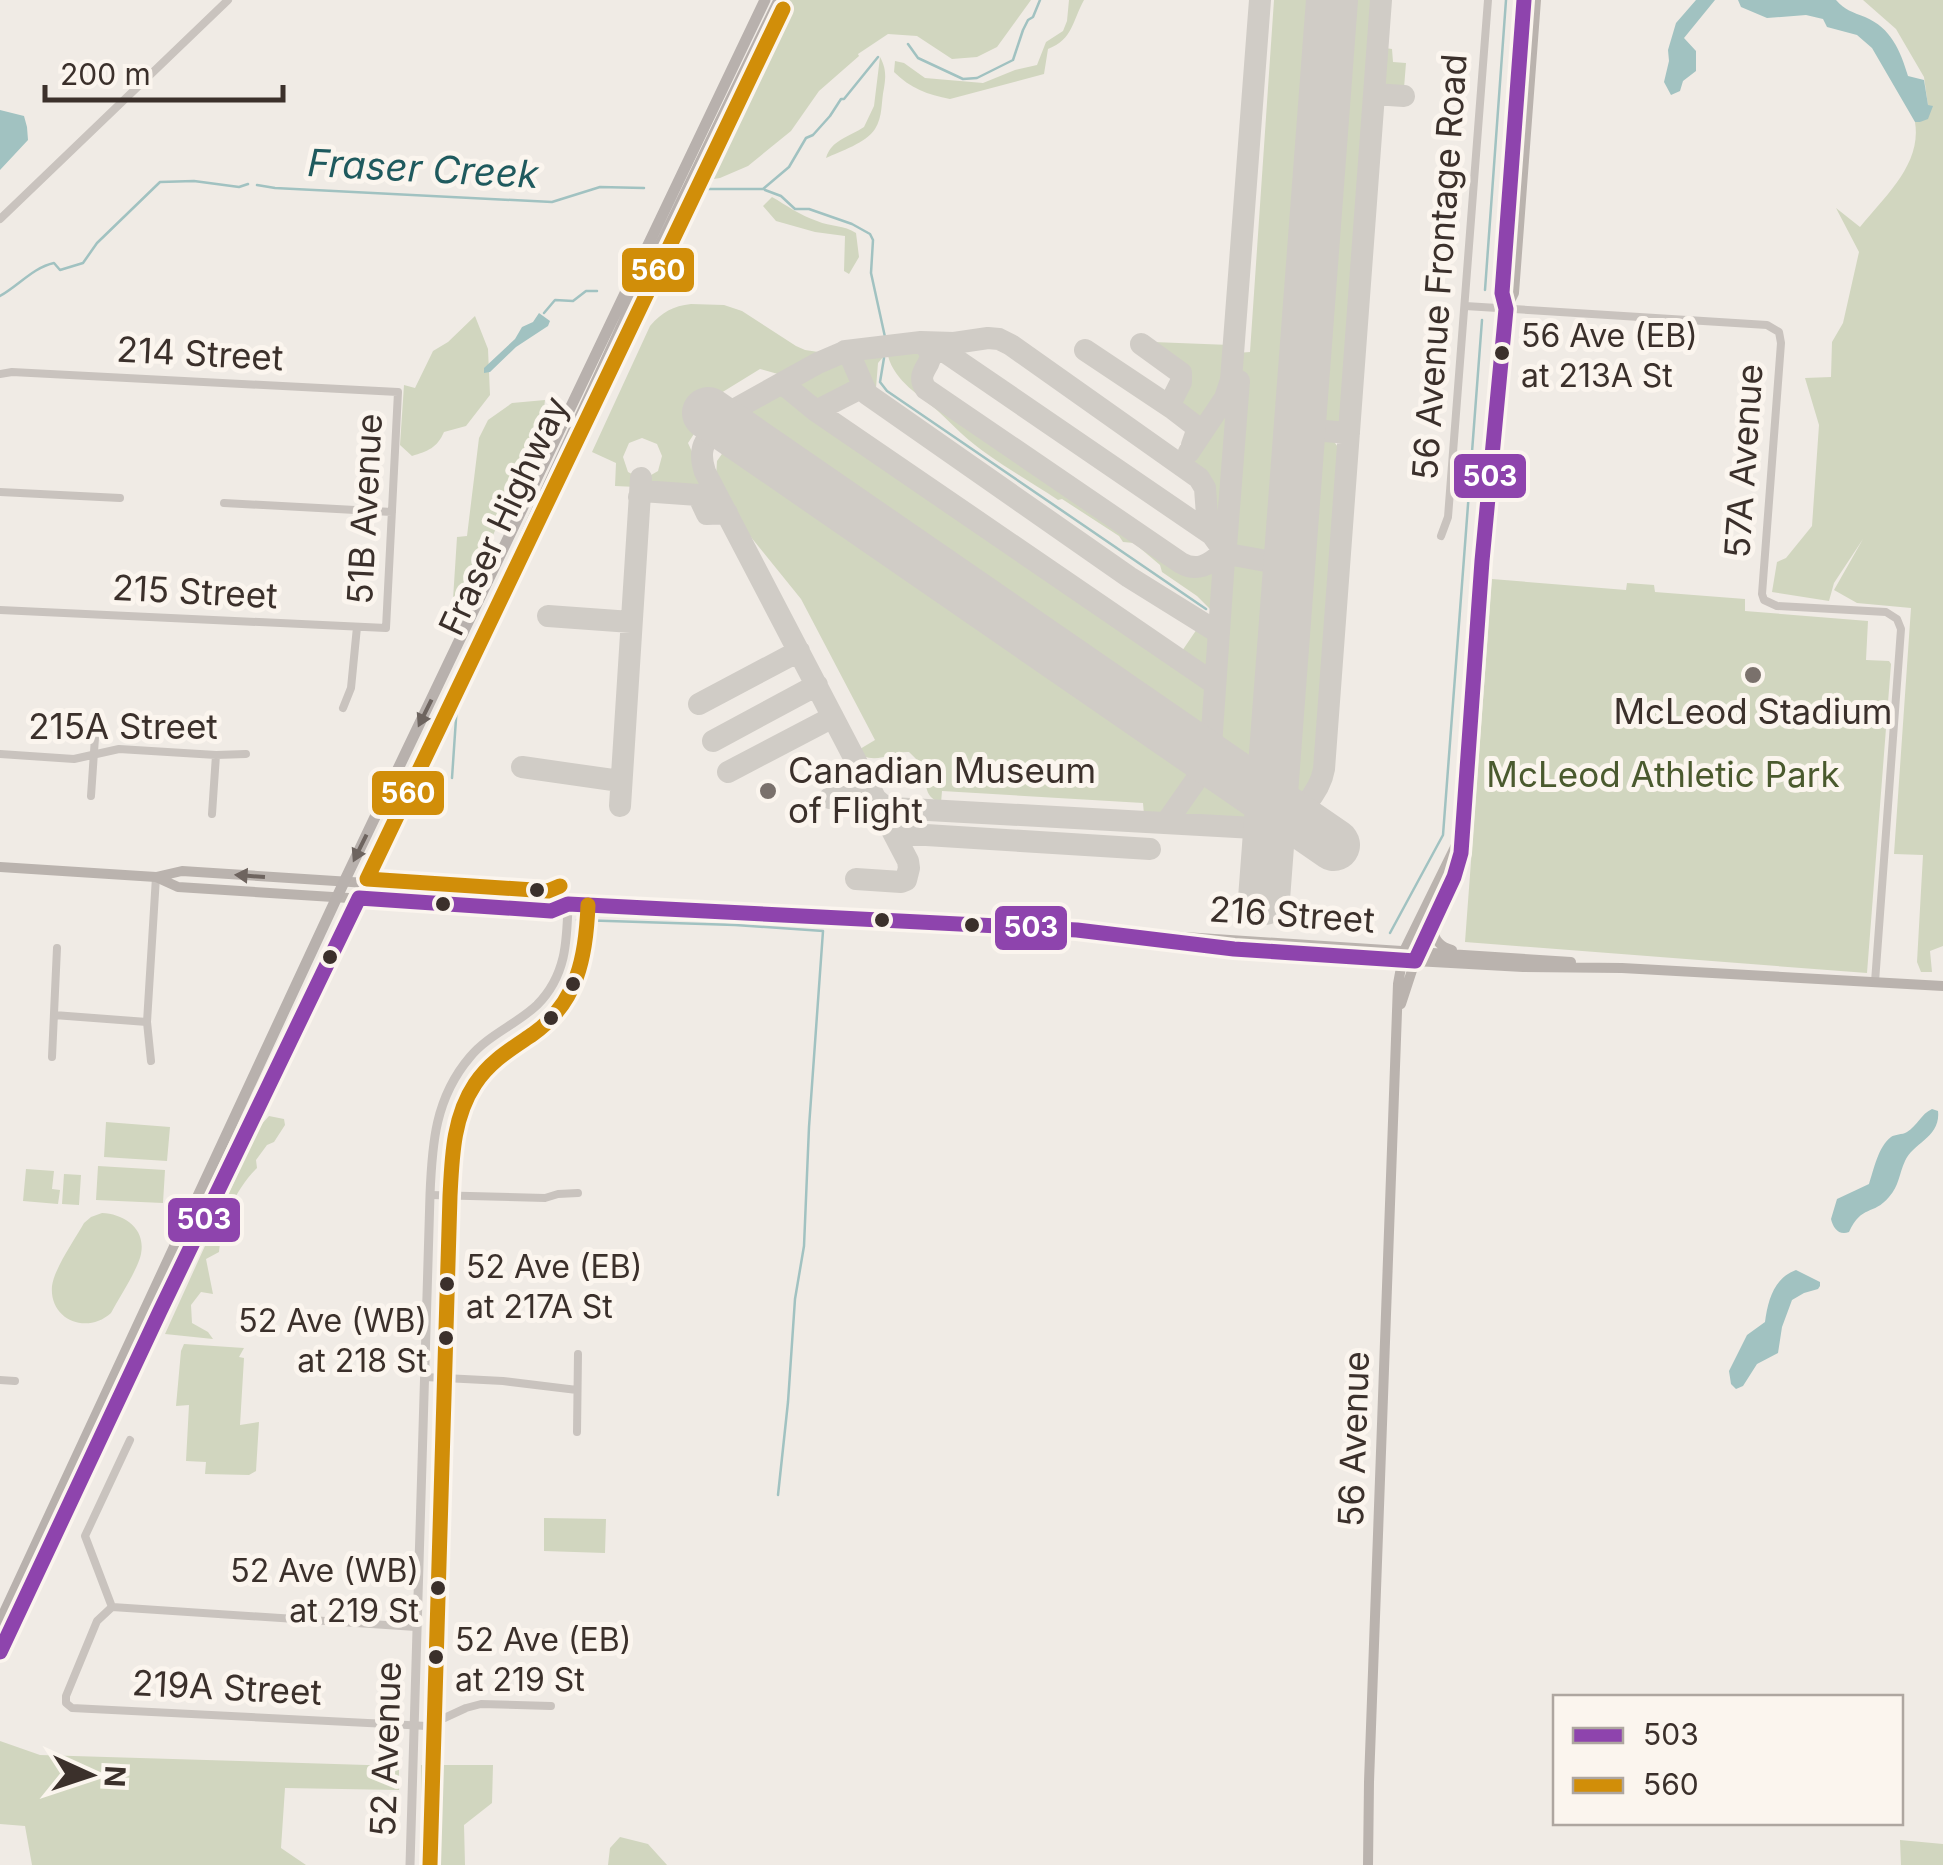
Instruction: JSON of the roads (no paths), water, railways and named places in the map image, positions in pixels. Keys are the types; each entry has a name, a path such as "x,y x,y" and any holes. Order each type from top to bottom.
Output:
{"main road":[{"name":"Fraser Highway","path":"0,1622 336,897 765,0"},
{"name":"Fraser Highway","path":"0,1652 359,898 636,294 779,0"},
{"name":"56 Avenue","path":"1398,1014 1416,956 1454,877 1461,853 1482,561 1506,309 1502,294 1524,0"},
{"name":"56 Avenue","path":"1506,309 1514,293 1536,0"},
{"path":"1520,47 1532,54"},
{"name":"56 Avenue","path":"1368,1865 1398,984 1403,955 1461,836"},
{"name":"216 Street","path":"0,867 156,877 182,872 552,894 568,904"},
{"name":"216 Street","path":"156,877 178,887 551,911 568,904 1061,929 1188,936 1522,967 1622,968 1943,986"},
{"path":"1436,911 1436,940 1446,948 1467,954"},
{"name":"216 Street","path":"1416,956 1467,954 1622,968"}],"street":[{"path":"0,219 228,0"},
{"name":"56 Avenue Frontage Road","path":"1441,536 1448,517 1488,0"},
{"path":"1465,306 1506,309"},
{"name":"57A Avenue","path":"1506,309 1767,325 1778,332 1781,343 1764,600 1772,606 1886,612 1898,619 1902,629 1875,982"},
{"name":"214 Street","path":"0,374 398,392"},
{"name":"51B Avenue","path":"386,628 398,392"},
{"path":"0,492 120,498"},
{"path":"224,503 392,512"},
{"name":"215 Street","path":"0,610 386,628"},
{"name":"51B Avenue","path":"344,708 351,688 357,627"},
{"path":"90,796 96,723"},
{"name":"215A Street","path":"0,754 74,759 119,749 246,754"},
{"path":"212,814 216,755"},
{"path":"151,1061 148,1022 156,877"},
{"name":"52 Avenue","path":"410,1865 434,1128 449,1088 470,1057 538,1004 558,974 566,951 568,904"},
{"path":"52,1057 57,948"},
{"path":"54,1016 148,1022"},
{"path":"430,1195 545,1198 578,1193"},
{"path":"577,1432 578,1354"},
{"path":"425,1377 577,1390"},
{"path":"0,1380 16,1381"},
{"path":"130,1440 85,1536 112,1607 416,1627"},
{"name":"219A Street","path":"112,1607 97,1621 66,1696 66,1703 72,1708 414,1726 435,1724 481,1704 551,1706"}],"water":[{"path":"1696,0 1715,0 1684,38 1696,51 1696,71 1683,81 1680,91 1671,95 1664,82 1668,50 1676,23"},
{"path":"1738,0 1836,0 1882,27 1902,57 1908,76 1924,80 1928,105 1933,106 1928,119 1915,122 1872,48 1857,35 1827,27 1823,19 1806,15 1767,18 1741,7"},
{"path":"0,110 24,116 28,140 0,170"},
{"path":"539,313 550,321 548,326 484,373 484,368"},
{"path":"1932,1109 1938,1111 1935,1127 1905,1161 1892,1193 1858,1217 1849,1232 1837,1230 1831,1219 1837,1199 1869,1184 1887,1141 1907,1132"},
{"path":"1796,1270 1820,1282 1820,1286 1792,1300 1778,1353 1757,1364 1743,1386 1736,1389 1729,1371 1747,1335 1765,1322 1773,1291 1782,1278"}],"waterway":[{"name":"Fraser Creek","path":"908,44 918,58 963,79 977,78 1013,60 1023,30 1040,0"},
{"path":"1485,290 1506,0"},
{"name":"Fraser Creek","path":"653,281 698,189 763,189 789,167 806,138 830,116 878,57"},
{"name":"Fraser Creek","path":"0,296 47,265 54,263 60,270 83,263 97,243 160,182 194,181 239,187 248,184"},
{"name":"Fraser Creek","path":"257,185 552,202 600,187 644,188"},
{"path":"765,190 781,196 795,209 809,209 870,234 871,273 885,337"},
{"path":"544,313 555,300 573,301 586,291 597,291"},
{"path":"452,778 457,704 642,306"},
{"path":"1390,933 1443,835 1482,320"},
{"path":"884,358 880,382 887,391 1206,609"},
{"path":"577,920 823,931 804,1246 795,1299 778,1495"}],"place":[{"name":"56 Ave (EB) at 213A St","path":"1502,353"},
{"name":"McLeod Stadium","path":"1753,675"},
{"name":"Canadian Museum of Flight","path":"768,791"},
{"name":"52 Ave (EB) at 217A St","path":"447,1284"},
{"name":"52 Ave (WB) at 218 St","path":"446,1338"},
{"name":"52 Ave (WB) at 219 St","path":"438,1588"},
{"name":"52 Ave (EB) at 219 St","path":"436,1657"}],"park label":[{"name":"McLeod Athletic Park","path":"1663,775"}]}
